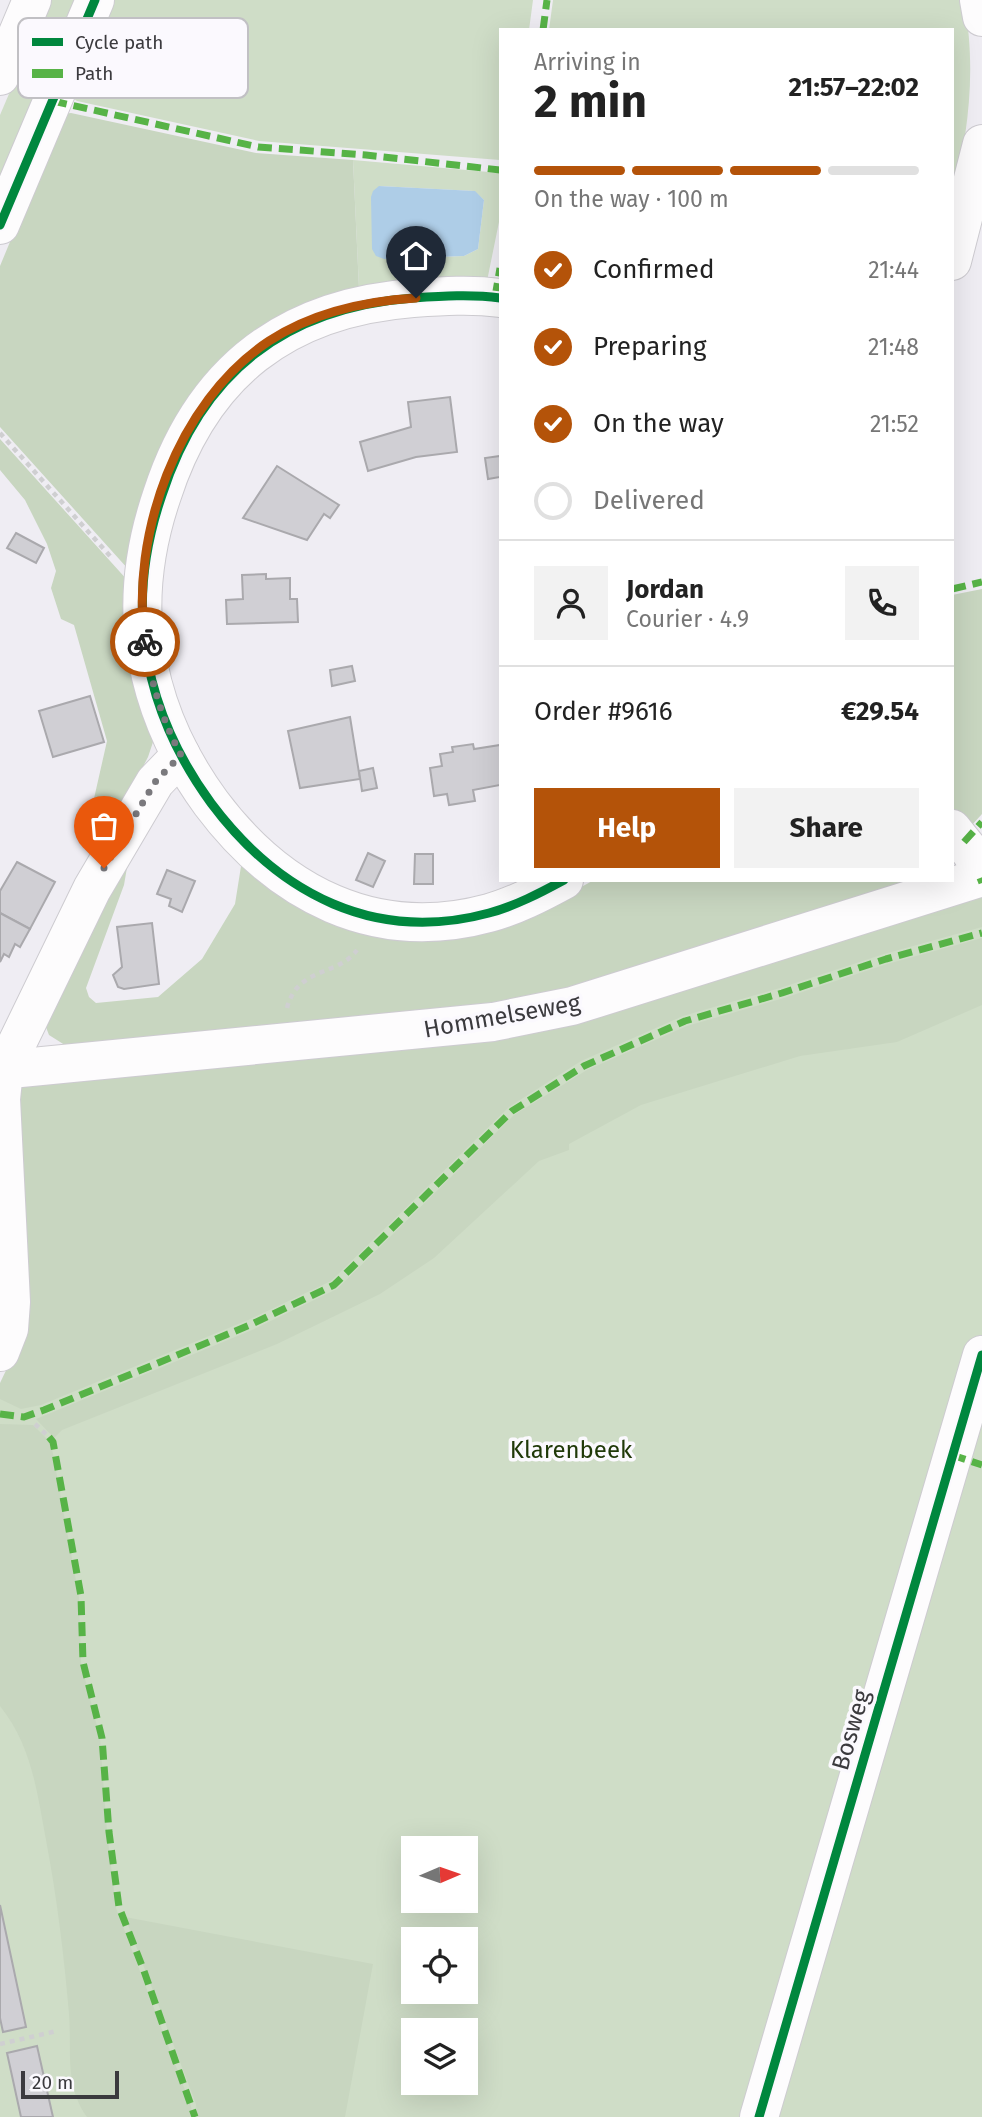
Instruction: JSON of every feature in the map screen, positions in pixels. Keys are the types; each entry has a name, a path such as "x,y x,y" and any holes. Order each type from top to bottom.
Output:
{"street":[{"path":"24,18 32,0"},
{"path":"87,18 95,0"},
{"path":"979,0 982,17"},
{"path":"0,76 18,33"},
{"path":"0,225 54,98"},
{"path":"954,253 982,144"},
{"path":"499,298 432,296 345,308 323,315 267,342 232,372 206,404 184,440 156,510 150,535 143,595 143,626 149,666 163,715 181,755 217,811 271,869 309,894 358,912 406,921 460,919 491,913 560,882"},
{"path":"0,1352 9,1329 11,1302 1,1085 92,890 155,782 181,755"},
{"path":"954,831 973,855 981,878"},
{"name":"Hommelseweg","path":"1,1085 493,1023 584,1002 981,878"},
{"name":"Bosweg","path":"759,2117 982,1355"}],"path":[{"path":"0,433 119,566"},
{"path":"287,1006 306,978 351,958 362,944"},
{"path":"35,1424 49,1437"},
{"path":"0,2043 57,2031"}],"green space":[{"path":"49,0 79,0 71,18 41,18"},
{"path":"112,0 533,0 529,28 499,28 499,160 259,141 77,101 72,98 248,98 248,18 104,18"},
{"path":"553,0 964,0 970,53 969,102 954,194 954,28 549,28"},
{"path":"18,73 18,98 38,98 0,188 0,115"},
{"path":"71,113 256,153 353,160 359,288 279,317 129,570 0,427 0,266 63,114"},
{"path":"353,160 499,173 499,222 487,281 359,288","holes":["379,186 474,191 484,200 478,249 464,256 384,259"]},
{"path":"0,439 129,582 153,742 110,831 104,833 88,825 107,741 74,625 61,619 51,588 56,571 47,544 25,500 0,470"},
{"path":"982,589 982,814 971,826 954,810 954,595"},
{"path":"130,850 124,885 86,988 89,997 96,1003 158,997 202,959 235,904 242,860 280,894 534,913 590,882 926,882 572,991 490,1006 68,1047 49,1035 44,1022"},
{"path":"982,892 982,927 683,1016 581,1061 509,1107 331,1281 248,1320 41,1405 21,1409 0,1399 0,1383 10,1362 19,1091 25,1085 284,1061"},
{"name":"Klarenbeek","path":"982,899 982,2117 0,2117 0,1390 32,1319 21,1101"},
{"path":"982,938 982,1005 897,1042 800,1056 641,1105 569,1144 569,1150 539,1161 434,1258 380,1294 277,1344 62,1430 54,1438 36,1419 252,1330 337,1289 514,1115 587,1070 687,1026 887,964"},
{"path":"0,1424 33,1425 51,1443 79,1597 81,1663 100,1738 116,1908 193,2117 87,2117 75,2093 62,1948 40,1804 26,1753 11,1721 0,1706"},
{"path":"125,1917 373,1964 345,2117 197,2117 196,2104"}],"water":[{"path":"379,186 475,191 484,200 478,249 464,256 384,259 376,256 372,249 371,197"}],"building":[{"path":"450,397 457,452 416,457 368,471 360,442 411,427 408,402"},
{"path":"499,456 499,477 488,479 485,458"},
{"path":"277,466 339,505 330,518 324,514 307,540 243,518"},
{"path":"16,533 44,548 36,563 7,548"},
{"path":"266,574 266,579 290,578 290,599 297,599 298,622 227,624 226,600 243,599 242,575"},
{"path":"352,666 355,681 332,686 330,670"},
{"path":"90,696 104,742 53,757 39,711"},
{"path":"350,717 360,779 300,788 288,731"},
{"path":"473,744 474,749 499,745 499,785 473,790 475,801 449,805 447,794 434,796 430,768 442,766 440,754 453,752 452,747"},
{"path":"373,768 377,788 362,791 359,771"},
{"path":"368,853 385,861 373,887 356,880"},
{"path":"415,854 433,854 433,884 414,884"},
{"path":"17,862 55,882 30,929 0,913 0,891"},
{"path":"167,870 195,881 182,912 169,906 171,899 157,894"},
{"path":"0,913 30,929 20,947 15,944 9,957 4,954 0,962"},
{"path":"152,923 159,984 124,989 118,987 113,975 122,967 117,927"},
{"path":"0,1905 26,2027 3,2032 0,2018"},
{"path":"37,2046 53,2117 21,2117 7,2053"}],"marked path":[{"path":"543,28 547,0"},
{"path":"53,101 258,147 366,155 499,170"},
{"path":"495,297 499,274"},
{"path":"954,589 982,582"},
{"path":"964,842 982,822"},
{"path":"980,878 982,883"},
{"path":"0,1414 24,1417 44,1410 250,1325 334,1285 512,1111 584,1066 685,1021 886,959 982,933"},
{"path":"49,1437 53,1442 81,1596 83,1662 102,1738 109,1832 119,1907 195,2117"},
{"path":"952,1455 982,1465"}],"cycle path":[{"path":"87,18 95,0"},
{"path":"0,225 54,98"},
{"path":"499,298 413,298 367,304 325,316 288,332 255,354 225,381 200,414 179,452 162,495 149,543 144,576 143,626 150,674 157,697 185,763 211,803 238,835 267,863 299,886 333,904 369,916 407,922 447,921 489,913 527,899 560,882"},
{"path":"759,2117 982,1355"}],"way so far":[{"path":"104,868 155,782 181,755 163,715 145,642"}],"route":[{"path":"145,642 144,578 156,510 184,440 218,388 249,357 285,332 345,308 416,298"}]}
